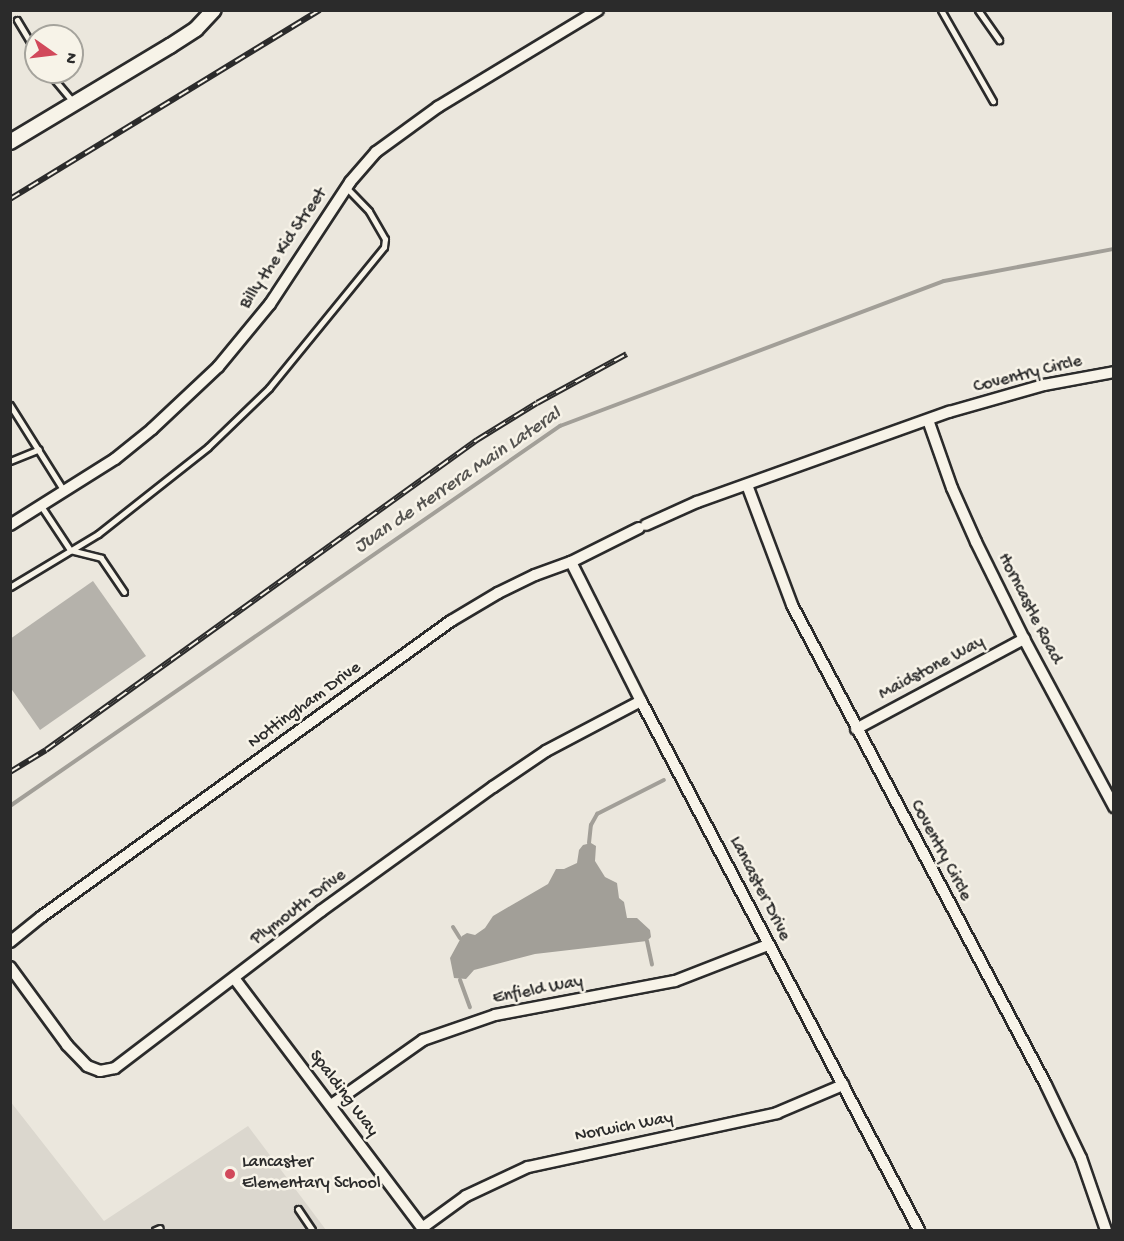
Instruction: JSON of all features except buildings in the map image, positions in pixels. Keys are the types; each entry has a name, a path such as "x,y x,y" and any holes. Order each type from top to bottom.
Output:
{"street":[{"path":"10,142 196,29 214,10"},
{"name":"Billy the Kid Street","path":"10,525 115,459 152,429 218,366 270,304 346,187 376,152 438,107 598,10"},
{"name":"Coventry Circle","path":"697,502 1001,395 1113,372"},
{"name":"Horncastle Road","path":"928,420 952,488 1024,639 1113,807"},
{"name":"Coventry Circle","path":"747,485 792,605 1046,1085 1081,1158 1106,1230"},
{"name":"Nottingham Drive","path":"10,942 41,917 451,621 498,593 571,562 697,502"},
{"name":"Lancaster Drive","path":"571,562 916,1230"},
{"name":"Maidstone Way","path":"856,729 1024,639"},
{"name":"Plymouth Drive","path":"10,967 67,1045 87,1066 100,1071 116,1068 321,911 493,787 546,752 641,701"},
{"name":"Enfield Way","path":"331,1105 423,1040 495,1015 675,981 768,945"},
{"name":"Spalding Way","path":"234,978 423,1229"},
{"name":"Norwich Way","path":"423,1229 466,1196 528,1167 777,1113 843,1085"}],"lane":[{"path":"940,10 993,101"},
{"path":"978,10 999,40"},
{"path":"17,20 24,32"},
{"path":"58,84 74,104"},
{"path":"10,587 98,534 208,447 269,388 380,254 385,239 369,211 346,187"},
{"path":"10,405 65,492"},
{"path":"10,461 39,449"},
{"path":"41,506 70,550 101,558 124,592"},
{"path":"298,1209 312,1230"}],"shaded area":[{"path":"591,843 596,846 595,861 605,877 617,883 619,898 624,902 627,918 637,918 650,930 651,937 647,941 535,954 474,970 466,979 454,978 450,958 462,936 467,933 475,935 485,928 493,916 548,884 556,869 564,869 577,863 579,850 583,845"},
{"name":"Lancaster Elementary School","path":"10,1101 104,1221 248,1126 326,1230 11,1230"}],"waterway":[{"name":"Juan de Herrera Main Lateral","path":"10,806 560,426 944,281 1114,249"},
{"path":"589,843 591,825 597,814 664,780"},
{"path":"453,927 460,938"},
{"path":"647,941 652,964"},
{"path":"460,980 470,1007"}],"railway":[{"path":"10,199 320,10"},
{"path":"10,772 46,750 477,440 537,403 627,354"}],"place":[{"name":"Lancaster Elementary School","path":"230,1174"}]}
